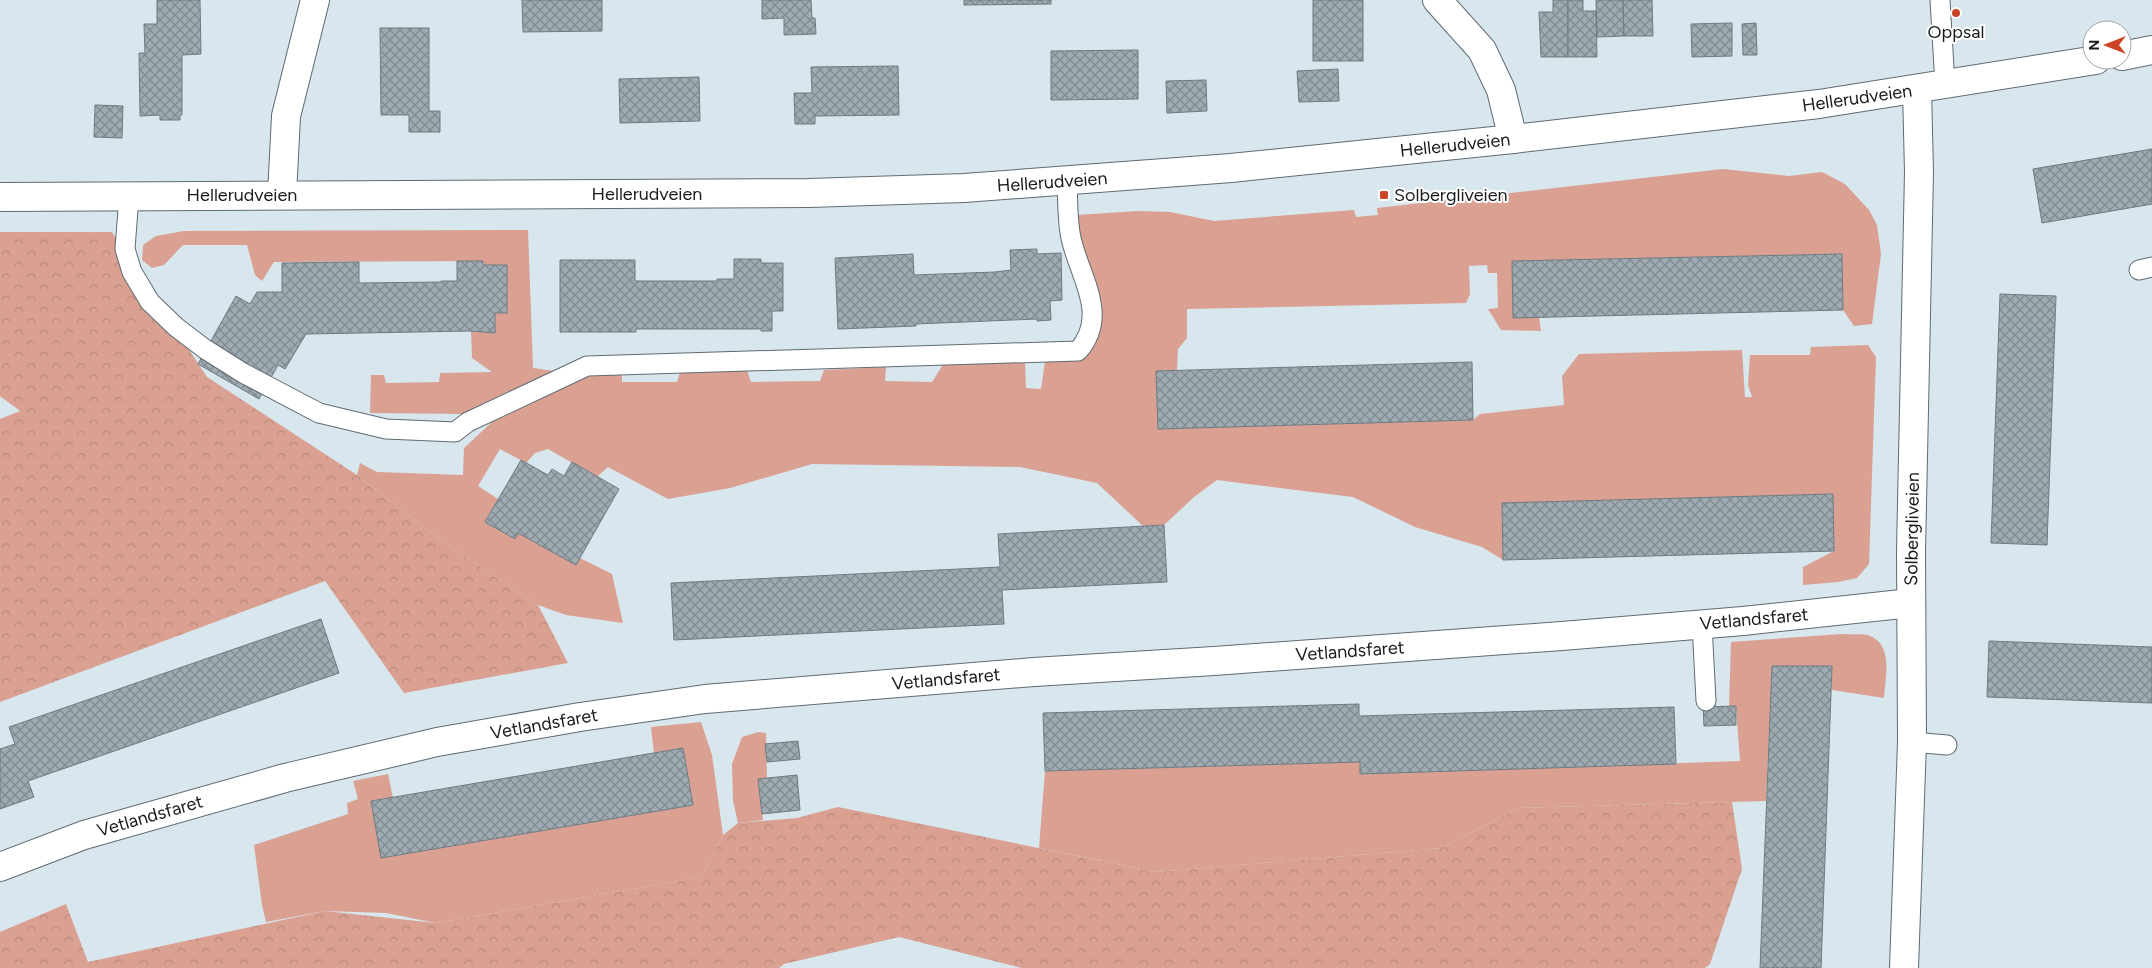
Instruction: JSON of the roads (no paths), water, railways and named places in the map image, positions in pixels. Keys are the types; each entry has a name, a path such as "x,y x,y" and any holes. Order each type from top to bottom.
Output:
{"street":[{"path":"282,195 286,116 315,0"},
{"path":"1437,0 1482,50 1501,90 1513,139"},
{"path":"2132,54 2152,50"},
{"name":"Hellerudveien","path":"0,196 818,193 954,188 1067,181 1231,168 1513,139 1810,105 1917,90 2082,62"},
{"name":"Solbergliveien","path":"1904,968 1912,742 1911,603 1918,202 1917,90"},
{"name":"Vetlandsfaret","path":"0,867 84,835 285,778 437,742 618,711 705,699 1015,673 1214,661 1702,624 1911,603"}],"lane":[{"path":"1940,0 1945,85"},
{"path":"129,196 125,249 126,258 132,272 150,302 176,327 205,349 251,377 319,413 386,429 455,432 468,422 587,366 1078,351 1087,341 1092,324 1092,306 1071,238 1067,181"},
{"path":"1702,624 1706,701"},
{"path":"1912,742 1947,745"}],"place":[{"name":"Oppsal","path":"1956,13"},
{"name":"Solbergliveien","path":"1384,195"}]}
